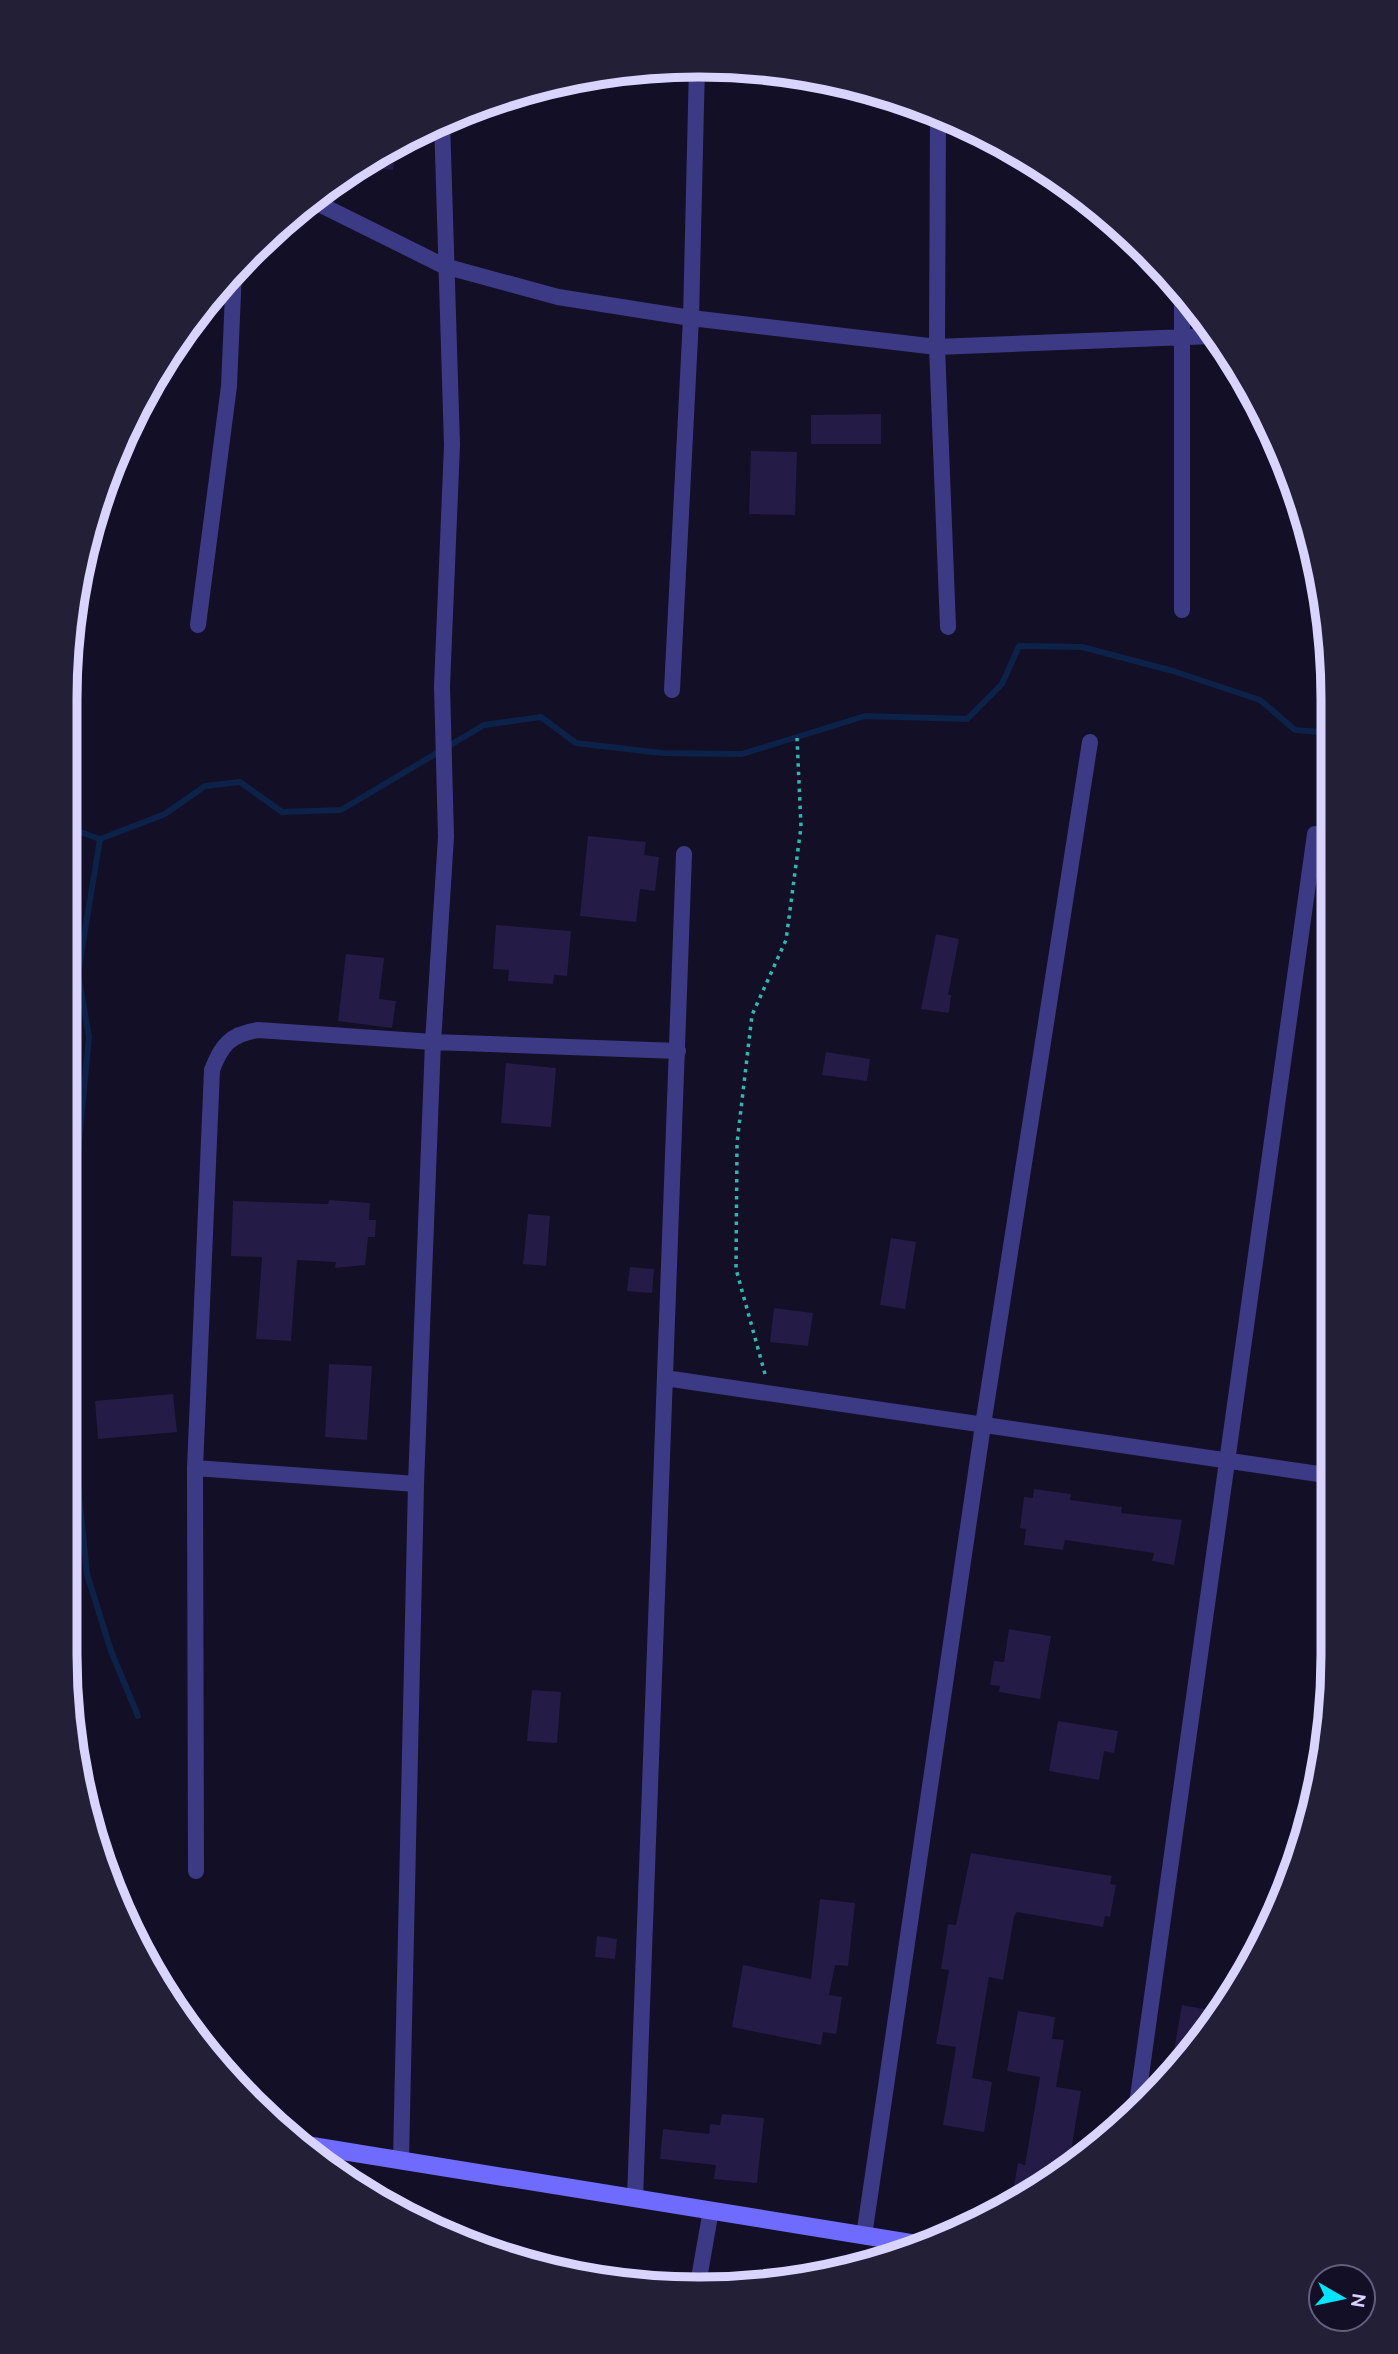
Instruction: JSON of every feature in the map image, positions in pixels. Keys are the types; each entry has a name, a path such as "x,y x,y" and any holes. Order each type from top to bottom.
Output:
{"street":[{"path":"672,691 691,318 697,77"},
{"path":"938,124 937,347 948,627"},
{"path":"401,2159 416,1484 433,1042 446,837 442,686 452,444 444,266 442,133"},
{"path":"321,205 444,266 558,297 691,318 937,347 1204,337"},
{"path":"198,625 229,386 233,287"},
{"path":"1182,308 1182,610"},
{"path":"864,2236 984,1425 1090,742"},
{"path":"1138,2096 1315,834"},
{"path":"635,2198 684,854"},
{"path":"196,1871 195,1468 212,1070 219,1052 227,1040 243,1032 258,1030 433,1042 678,1051"},
{"path":"666,1378 1321,1474"},
{"path":"195,1468 416,1484"},
{"path":"319,2147 904,2242"},
{"path":"699,2277 711,2210"}],"path":[{"path":"770,1393 736,1269 737,1143 752,1015 786,940 801,827 797,738"}],"building":[{"path":"395,157 393,170 375,168"},
{"path":"881,414 881,444 811,444 811,415"},
{"path":"751,451 797,452 795,515 749,514"},
{"path":"588,836 646,842 644,855 659,857 655,891 640,889 636,922 580,916"},
{"path":"496,925 571,931 567,976 554,975 553,984 508,981 509,970 493,969"},
{"path":"936,934 959,939 948,995 951,995 949,1013 921,1009"},
{"path":"346,954 384,958 379,999 396,1001 392,1028 338,1021"},
{"path":"826,1052 870,1059 867,1081 822,1075"},
{"path":"506,1063 556,1068 551,1127 501,1123"},
{"path":"329,1200 370,1203 369,1220 376,1220 375,1237 368,1237 365,1265 335,1268 336,1262 297,1260 291,1341 256,1339 262,1257 231,1256 233,1201 328,1204"},
{"path":"528,1214 550,1216 546,1266 523,1264"},
{"path":"891,1238 916,1242 905,1309 880,1305"},
{"path":"630,1267 654,1269 652,1293 627,1291"},
{"path":"774,1308 813,1313 808,1346 770,1342"},
{"path":"329,1364 372,1366 367,1440 325,1437"},
{"path":"173,1394 177,1432 98,1439 95,1401"},
{"path":"1034,1489 1071,1494 1070,1500 1122,1507 1121,1513 1182,1520 1174,1565 1152,1561 1154,1553 1065,1540 1063,1550 1024,1545 1026,1529 1020,1528 1024,1497 1033,1498"},
{"path":"1009,1629 1051,1636 1040,1699 999,1692 1000,1686 990,1685 994,1661 1004,1662"},
{"path":"532,1690 561,1692 557,1743 527,1741"},
{"path":"1058,1721 1118,1731 1114,1753 1104,1751 1099,1780 1049,1771"},
{"path":"971,1853 1112,1876 1110,1884 1116,1885 1110,1917 1105,1916 1103,1927 1017,1912 1014,1917 1003,1980 989,1977 972,2078 992,2082 984,2132 943,2125 956,2047 936,2044 949,1970 941,1969 948,1924 956,1925"},
{"path":"820,1899 855,1903 848,1966 835,1965 829,1995 842,1997 836,2034 823,2032 821,2045 732,2027 743,1965 811,1979"},
{"path":"597,1936 617,1939 615,1959 595,1957"},
{"path":"1182,2005 1209,2010 1192,2034 1172,2058"},
{"path":"1018,2011 1055,2017 1052,2039 1064,2040 1056,2087 1081,2091 1070,2154 1013,2192 1018,2163 1025,2165 1040,2077 1007,2071"},
{"path":"722,2114 764,2118 757,2183 714,2179 716,2165 660,2159 663,2129 709,2134 710,2124 720,2125"}],"waterway":[{"path":"77,831 100,839 165,814 205,786 240,782 282,812 341,810 484,725 541,717 576,743 662,753 742,754 865,716 967,719 1002,684 1019,646 1082,647 1173,671 1260,700 1295,730 1321,732"},
{"path":"77,1162 89,1037 78,973 100,839"},
{"path":"77,1475 87,1574 111,1651 138,1716"}]}
